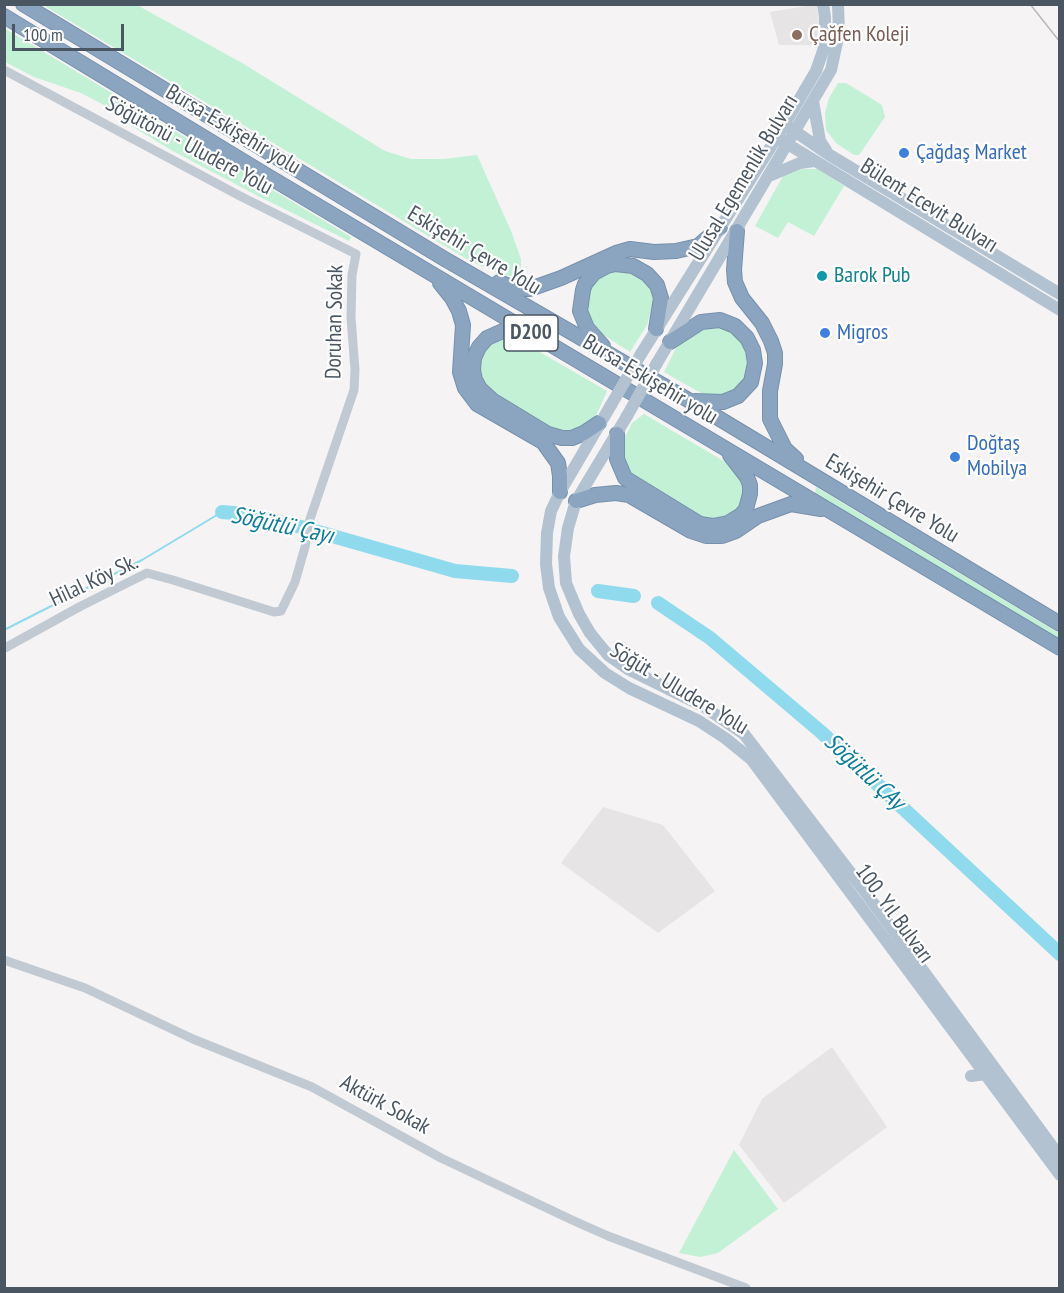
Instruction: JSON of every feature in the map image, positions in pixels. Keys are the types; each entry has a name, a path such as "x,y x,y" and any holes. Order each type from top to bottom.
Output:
{"highway":[{"name":"Eskişehir Çevre Yolu","path":"23,4 443,258 690,400 1059,624"},
{"name":"Bursa-Eskişehir yolu","path":"4,16 546,343 1059,648"},
{"path":"443,258 514,288 530,289 630,249 654,252 676,251 698,246 720,227"},
{"path":"737,231 735,282 742,298 767,333 775,353 774,375 770,391 770,419 785,449 813,475"},
{"path":"610,354 587,328 580,311 585,284 599,270 615,264 626,264 647,274 657,285 661,298 656,329"},
{"path":"432,274 452,298 459,311 463,325 460,372 465,388 477,404 543,442 558,463 560,492"},
{"path":"670,342 701,322 720,320 735,326 747,338 753,350 755,363 750,382 738,396 723,402 709,403 690,400"},
{"path":"546,343 505,330 487,338 479,347 474,358 475,380 480,389 492,400 548,434 562,438 572,438 599,423"},
{"path":"617,434 617,459 625,478 700,524 713,526 728,523 741,515 746,509 750,494 747,477 731,456 717,444"},
{"path":"576,501 595,495 616,493 629,495 691,531 714,536 736,531 758,516 791,504 827,510"}],"main road":[{"name":"Ulusal Egemenlik Bulvarı","path":"611,405 720,227 789,128 816,71 825,45 823,4"},
{"name":"Ulusal Egemenlik Bulvarı","path":"789,128 813,101 831,70 839,33 838,4"},
{"path":"813,101 820,141 828,154"},
{"name":"Bülent Ecevit Bulvarı","path":"789,128 1059,294"},
{"name":"Ulusal Egemenlik Bulvarı","path":"627,416 769,176 782,141"},
{"name":"Bülent Ecevit Bulvarı","path":"782,141 1059,310"},
{"path":"769,176 800,163 814,161"},
{"name":"Söğüt - Uludere Yolu","path":"611,405 551,511 547,533 546,564 549,588 559,617 579,649 604,673 629,688 699,721 725,738 772,777"},
{"name":"Söğüt - Uludere Yolu","path":"627,416 576,501 568,528 564,556 566,583 590,633 608,655 628,669 703,706 744,734 772,777"},
{"name":"100. Yıl Bulvarı","path":"772,777 1059,1175"},
{"path":"971,1076 987,1076"},
{"name":"100. Yıl Bulvarı","path":"987,1076 1059,1157"}],"street":[{"name":"Söğütönü - Uludere Yolu","path":"4,70 240,196 356,254"},
{"name":"Doruhan Sokak","path":"203,590 274,612 281,611 295,582 305,548 309,522 354,390 356,370 351,296 356,254"},
{"name":"Hilal Köy Sk.","path":"4,648 147,573 203,590"},
{"name":"Aktürk Sokak","path":"4,960 85,988 193,1039 312,1087 441,1158 608,1236 746,1288"}],"shaded area":[{"name":"Çağfen Koleji","path":"817,5 818,45 779,45 770,12"},
{"path":"603,807 663,825 715,891 658,933 561,863"},
{"path":"832,1047 887,1127 784,1203 739,1145 762,1099"}],"green space":[{"path":"43,5 137,5 242,63 385,151 411,159 444,159 477,155 521,259 521,279 495,272 470,261"},
{"path":"4,28 351,237 349,241 171,150 122,120 119,113 81,93 34,77 5,62"},
{"path":"838,83 846,83 882,105 885,117 859,155 854,155 836,143 826,130 825,113 829,98"},
{"path":"802,169 818,169 844,186 814,236 788,222 778,238 755,226 783,176"},
{"path":"608,271 629,271 646,280 655,296 647,325 630,352 602,334 588,318 585,300 593,282"},
{"path":"709,324 733,329 750,355 745,379 735,392 720,399 706,396 664,372 676,348 685,337"},
{"path":"512,336 607,391 596,416 579,431 561,433 551,430 491,393 483,385 477,359 489,343"},
{"path":"644,414 732,466 742,478 744,493 740,507 729,516 716,521 703,518 635,479 623,463 622,443 632,423"},
{"path":"816,487 1059,633 1059,642 815,495"},
{"path":"734,1150 778,1209 718,1253 700,1257 679,1253"}],"waterway":[{"name":"Söğütlü Çayı","path":"4,630 142,560 222,512"},
{"name":"Söğütlü Çayı","path":"222,512 245,514 301,527 455,571 512,576"},
{"name":"Söğütlü ÇAy","path":"598,591 634,596"},
{"name":"Söğütlü ÇAy","path":"658,603 710,638 821,732 1060,954"}],"tram line":[{"path":"1030,4 1060,42"}],"place":[{"name":"Çağfen Koleji","path":"797,35"},
{"name":"Çağdaş Market","path":"904,153"},
{"name":"Barok Pub","path":"822,276"},
{"name":"Migros","path":"825,333"},
{"name":"Doğtaş Mobilya","path":"955,457"}]}
